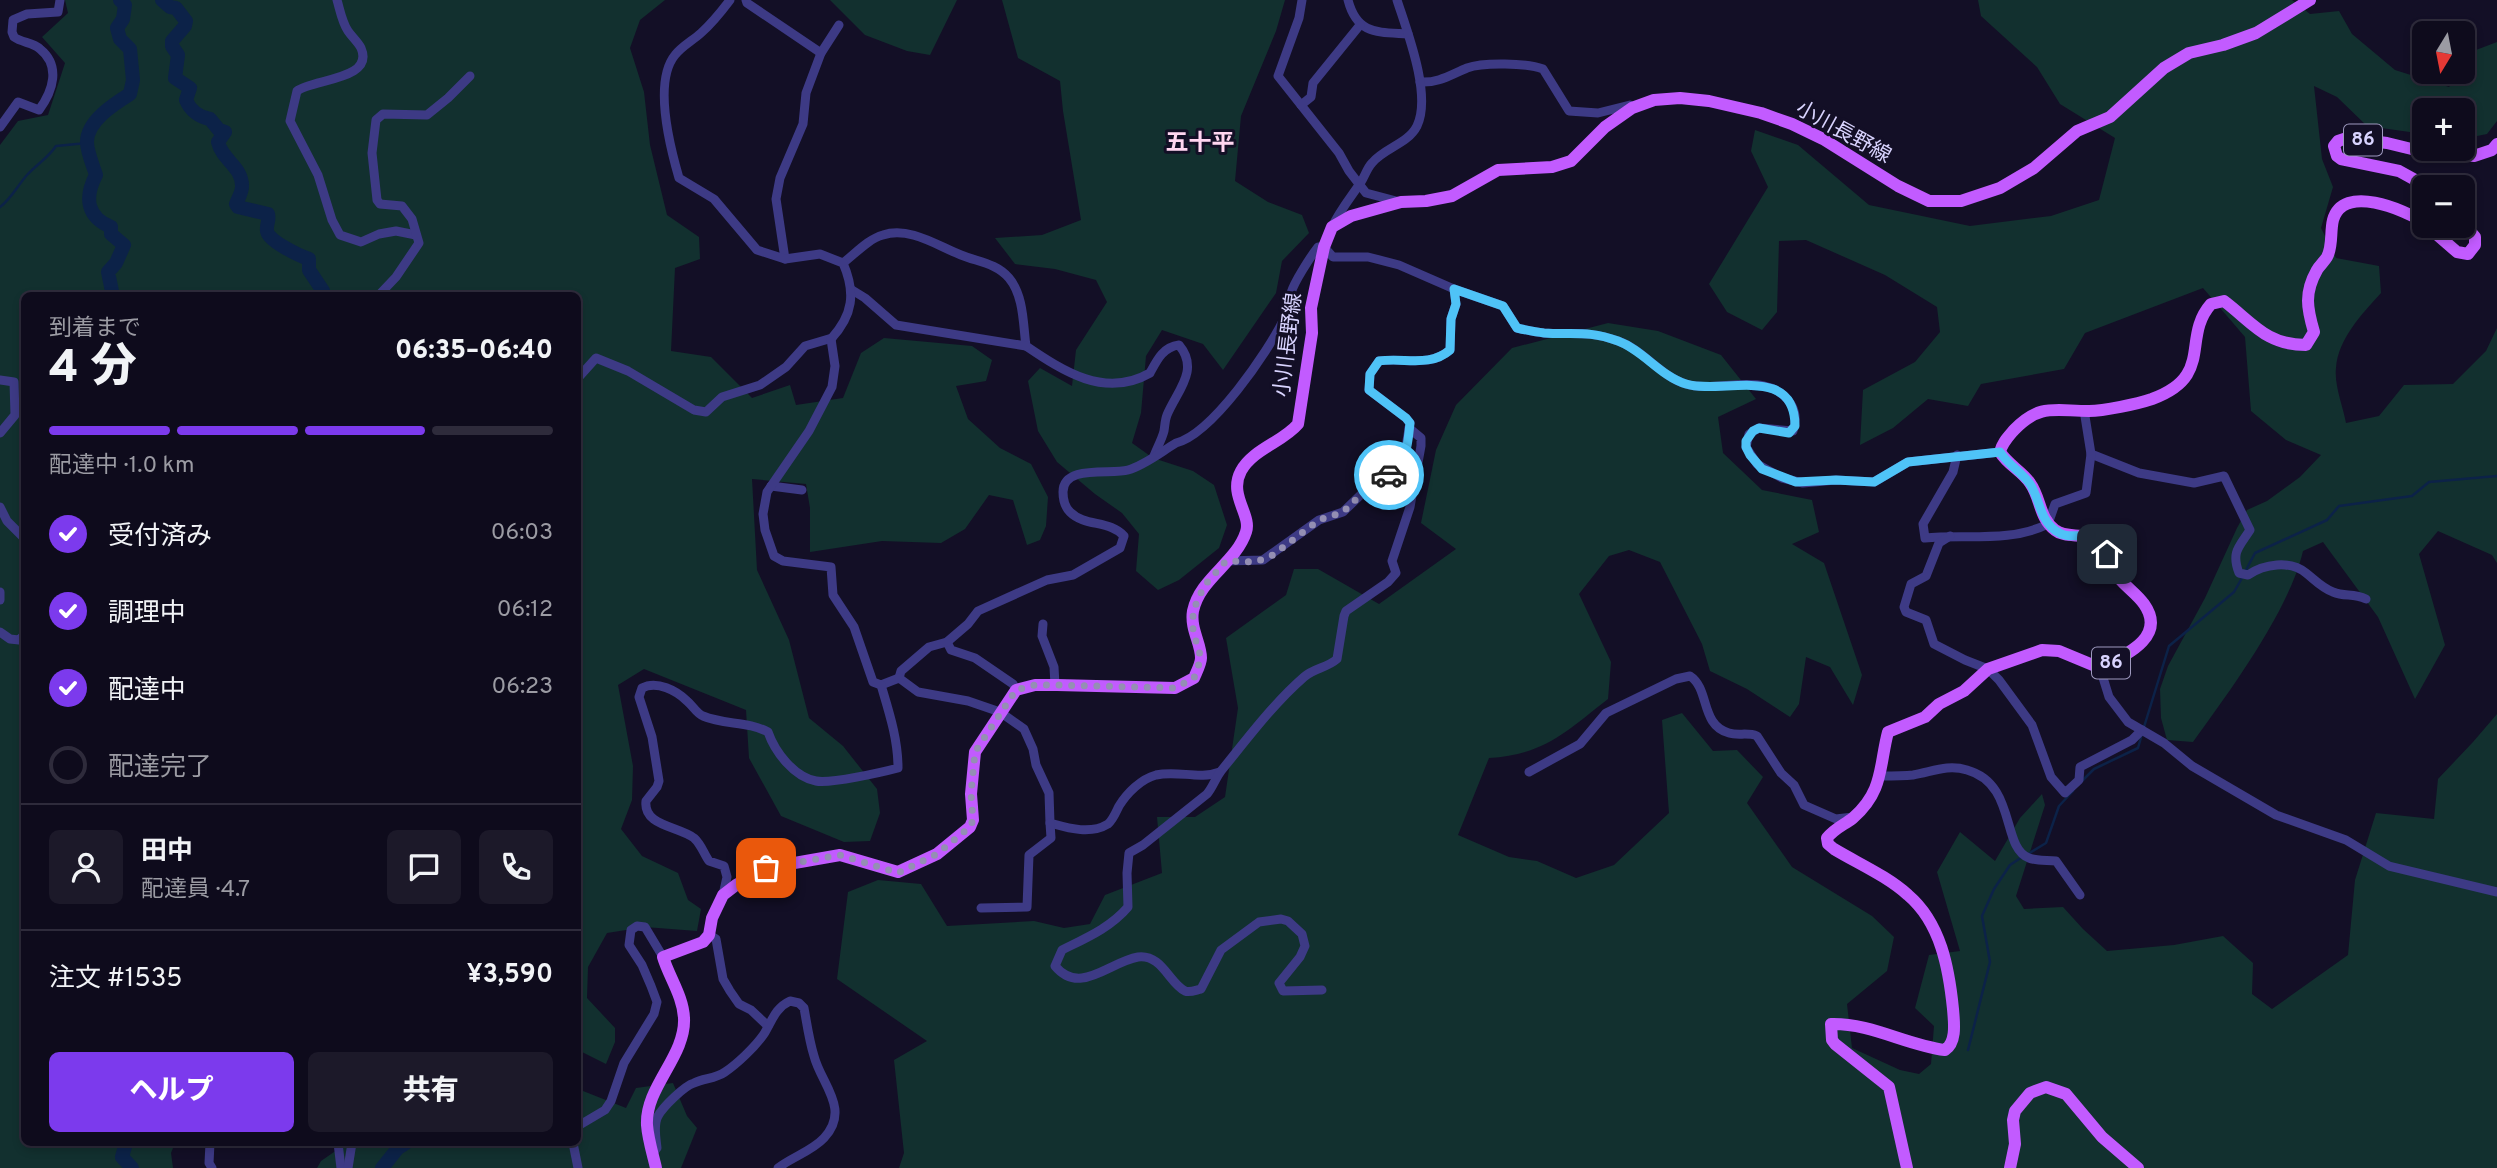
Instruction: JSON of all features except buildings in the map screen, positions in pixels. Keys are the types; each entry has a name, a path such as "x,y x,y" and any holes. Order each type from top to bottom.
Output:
{"main road":[{"name":"小川長野線","path":"1016,690 1035,685 1175,688 1194,678 1201,658 1193,631 1193,611 1204,586 1243,540 1248,528 1236,484 1241,470 1250,459 1289,434 1298,424 1312,333 1311,308 1324,247 1332,227 1351,216 1401,202 1451,196 1498,170 1552,167 1571,162 1605,128 1632,108 1654,100 1680,98 1709,101 1792,124 1823,139 1898,186 1929,201 1961,201 2000,188 2034,168 2077,131 2110,117 2164,68 2189,53 2256,33 2310,0"},
{"name":"86","path":"2412,178 2399,171 2342,159 2336,156 2334,146 2337,141 2347,138 2387,143 2428,153 2474,156 2492,150 2497,144"},
{"path":"2048,524 2031,484 2000,452 2012,433 2032,415 2049,409 2084,411 2153,399 2184,380 2193,365 2201,320 2211,304 2224,301 2270,339 2290,345 2306,345 2314,332 2306,298 2308,287 2328,256 2333,219 2339,210 2366,200 2412,216"},
{"path":"2440,238 2457,252 2468,254 2475,245 2475,238"},
{"name":"86","path":"1907,1168 1889,1087 1835,1044 1832,1040 1831,1024 1880,1031 1945,1049 1953,1038 1950,984 1939,939 1910,896 1828,844 1827,838 1854,817 1875,791 1881,776 1888,732 1925,718 1940,704 1964,691 1988,669 2042,650 2059,651 2100,668 2145,641 2151,623 2146,606 2118,578 2098,542 2085,536 2057,533 2048,524"},
{"path":"656,1168 647,1124 648,1115 682,1035 684,1019 681,1001 663,957 693,948 709,935 712,918 723,895 766,868 840,855 898,873 937,854 970,827 973,820 971,794 975,752 1016,690"},
{"path":"2010,1168 2015,1144 2015,1111 2030,1093 2046,1087 2066,1094 2102,1137 2138,1168"}],"street":[{"path":"0,127 18,102 39,110 46,100 53,78 50,63 39,48 14,37 13,20 27,14 58,12 60,0"},
{"path":"337,0 346,29 361,47 364,58 361,65 349,75 304,86 297,91 290,121 318,175 331,220 340,236 361,242 379,234 396,231 416,235"},
{"path":"730,0 702,33 674,56 667,72 666,127 679,178 714,199 757,250 785,259 820,254 844,263"},
{"path":"746,0 821,53"},
{"path":"1302,0 1299,18 1278,76 1339,153 1359,185 1366,192 1401,202"},
{"path":"1348,0 1360,25 1373,32 1408,34"},
{"path":"1332,227 1344,203 1359,185 1373,161 1410,136 1418,124 1420,82 1397,0"},
{"path":"1301,105 1311,97 1313,83 1360,25"},
{"path":"785,259 776,199 780,178 803,124 806,93 821,53 839,26"},
{"path":"1420,82 1434,83 1468,67 1518,64 1543,69 1569,111 1598,113 1630,105 1632,108"},
{"path":"383,292 396,278 419,243 412,219 402,206 380,204 377,200 372,153 376,120 383,114 427,115 470,76"},
{"path":"844,263 874,239 895,233 925,239 965,257 988,262 1009,278 1021,304 1026,346"},
{"path":"899,678 901,671 929,647 947,642 968,624 978,611 1047,580 1073,575 1120,548 1124,536 1117,529 1079,519 1066,508 1064,484 1082,472 1123,471 1184,441 1208,423 1270,346 1286,314 1292,290 1318,247 1324,247 1333,257 1368,257 1399,265 1454,289 1503,306 1517,328 1543,333 1592,333 1619,341 1674,380 1688,385 1707,388 1762,385 1775,390 1793,406 1795,426 1789,433 1759,428 1753,431 1746,441 1746,447 1762,469 1796,482 1874,482 1908,462 2000,452"},
{"path":"581,376 596,358 628,371 694,410 706,412 722,397 760,385 786,367 805,346 832,338 850,312 852,290 844,263"},
{"path":"1226,561 1264,560 1319,520 1343,512 1377,479 1400,468 1410,423 1369,390 1370,374 1379,361 1433,360 1450,350 1451,319 1456,304 1454,289"},
{"path":"852,290 896,325 1026,346 1065,372 1102,382 1122,384 1150,373 1158,356 1172,346 1179,345 1185,353 1188,369 1184,384 1166,415 1153,458"},
{"path":"832,338 835,366 832,387 809,431 767,492 763,514 765,530 774,556 783,561 831,567 833,595 844,616 854,627 873,682 881,685 899,678"},
{"path":"0,380 14,382 15,415 0,433"},
{"path":"1957,455 1953,472 1923,524 1925,538 2003,536 2035,530 2048,524 2054,504 2086,493 2091,454 2084,411"},
{"path":"1322,990 1283,991 1280,988 1279,983 1306,946 1302,934 1288,921 1281,919 1259,922 1221,950 1201,989 1193,991 1183,989 1165,969 1150,959 1138,957 1071,979 1063,976 1055,966 1062,950 1091,936 1128,907 1129,853 1212,789 1220,772 1290,690 1312,670 1328,666 1337,659 1346,611 1388,582 1396,573 1392,561 1410,507 1421,446 1421,438 1409,428"},
{"path":"2091,454 2139,473 2194,482 2224,476 2250,530 2236,552 2239,573 2248,575 2259,568 2284,566 2303,570 2316,583 2333,592 2356,594 2366,599"},
{"path":"771,486 802,490"},
{"path":"0,508 7,521 21,535"},
{"path":"1950,536 1939,543 1926,576 1910,584 1904,607 1910,615 1926,620 1934,644 1988,669 2032,724 2051,776 2065,793 2079,780 2080,767 2133,740 2142,730"},
{"path":"0,592 0,600"},
{"path":"1043,624 1042,636 1054,667 1055,685"},
{"path":"0,632 10,639 21,638"},
{"path":"947,642 951,650 975,658 1013,684 1016,690"},
{"path":"2100,668 2109,697 2128,722 2164,743 2192,766 2276,815 2346,840 2389,866 2497,892"},
{"path":"1530,772 1580,744 1606,713 1676,679 1690,676 1699,687 1709,717 1729,733 1757,736 1780,773 1794,785 1804,805 1836,819 1854,817"},
{"path":"899,678 918,692 968,701 1000,712 1024,729 1049,793 1051,838 1029,855 1027,907 981,908"},
{"path":"723,895 727,877 724,866 709,861 695,839 654,820 647,813 646,801 657,788 659,781 652,737 639,698 642,688 647,685 664,687 681,696 702,716 758,727 768,732 772,744 786,762 817,782 865,776 898,768 897,741 881,685"},
{"path":"1881,776 1914,775 1935,769 1954,768 1976,773 1993,784 2018,851 2028,858 2056,861 2080,895"},
{"path":"1050,824 1079,830 1100,827 1110,822 1127,795 1147,779 1174,773 1208,777 1220,772"},
{"path":"581,1124 605,1110 611,1101 624,1063 654,1014 657,1002 642,965 629,945 631,930 637,926 645,927 663,957"},
{"path":"709,935 716,939 723,979 730,991 739,1004 751,1010 768,1026"},
{"path":"653,1153 657,1148 655,1125 664,1107 694,1082 715,1078 725,1072 763,1036 777,1009 790,1001 799,1003 804,1008 814,1060 832,1092 834,1118 830,1131 822,1140 778,1168"},
{"path":"210,1146 209,1163 212,1168"},
{"path":"338,1146 341,1168"},
{"path":"348,1168 352,1146"},
{"path":"574,1146 578,1168"}],"green space":[{"path":"65,0 665,0 640,20 630,48 644,92 650,145 667,215 699,237 700,259 675,268 671,351 711,357 752,398 790,385 796,405 843,398 861,353 884,338 972,346 992,360 986,381 956,386 968,419 1000,448 1031,464 1048,497 1046,526 1040,540 1027,545 1013,500 989,495 965,529 941,543 882,541 810,552 810,508 806,484 752,479 757,570 789,640 809,718 843,746 877,789 880,813 870,841 844,842 781,816 749,758 746,710 644,669 618,685 633,766 632,800 621,829 642,856 678,873 688,900 701,909 697,931 645,927 607,933 588,967 587,998 615,1028 615,1042 606,1064 581,1052 581,292 21,292 21,1146 174,1146 171,1153 173,1168 0,1168 0,145 18,121 48,115 65,63 42,37 68,13"},
{"path":"830,0 957,0 930,55 907,51 865,35"},
{"path":"1002,0 1285,0 1276,31 1241,116 1235,181 1268,202 1302,215 1309,233 1282,261 1276,293 1223,370 1203,344 1162,330 1146,356 1141,413 1132,443 1153,458 1193,471 1214,485 1227,525 1219,548 1179,580 1158,590 1136,571 1139,534 1122,513 1057,462 1038,431 1028,381 1040,368 1072,386 1076,350 1107,302 1096,280 1055,269 1015,264 995,238 1042,235 1081,220 1060,81 1018,58"},
{"path":"1978,0 2292,0 2310,14 2339,11 2352,34 2395,70 2412,75 2412,84 2439,84 2449,87 2451,84 2475,84 2475,51 2497,42 2497,121 2487,134 2475,136 2475,98 2412,98 2412,132 2367,126 2337,97 2314,86 2322,159 2333,187 2321,228 2336,258 2379,266 2381,293 2352,327 2338,357 2336,381 2346,423 2379,416 2404,385 2453,384 2486,351 2497,328 2497,563 2492,555 2438,531 2419,554 2445,645 2415,699 2378,617 2323,542 2303,551 2296,574 2272,624 2193,742 2167,740 2161,718 2160,689 2168,666 2205,598 2237,528 2247,510 2267,501 2300,477 2321,455 2286,440 2251,411 2245,337 2203,288 2085,333 2064,369 1981,384 1968,406 1928,399 1893,428 1860,445 1863,390 1915,362 1940,332 1937,307 1885,275 1806,240 1779,241 1777,312 1762,330 1727,312 1709,284 1768,187 1751,151 1755,130 1798,145 1869,205 1970,226 2051,216 2099,200 2115,138 2060,104 2037,67 1981,16"},
{"path":"1608,323 1658,331 1721,355 1756,399 1718,417 1723,453 1762,490 1812,500 1819,532 1792,544 1824,563 1862,675 1853,705 1830,667 1806,657 1799,704 1790,717 1747,689 1710,671 1702,644 1660,562 1629,550 1609,556 1579,594 1611,662 1608,699 1567,731 1540,746 1508,756 1489,758 1458,835 1509,857 1537,861 1576,878 1614,865 1669,813 1662,720 1682,713 1713,751 1737,750 1763,777 1747,803 1792,867 1872,916 1894,937 1887,971 1847,1004 1852,1048 1900,1070 1919,1074 1931,1064 1934,1026 1915,1008 1929,955 1960,951 1937,872 1960,832 1995,861 2020,818 2042,794 2045,805 2016,896 2024,909 2063,907 2107,951 2174,945 2223,936 2253,963 2252,994 2272,1009 2348,955 2355,880 2376,813 2434,819 2438,779 2497,714 2497,1168 899,1168 904,1153 894,1060 927,1041 837,979 848,892 878,880 921,884 947,926 1034,921 1064,928 1090,924 1105,895 1162,873 1157,817 1195,817 1225,797 1238,708 1226,638 1286,595 1294,569 1318,569 1379,604 1456,549 1421,523 1436,450 1456,405 1512,348"},
{"path":"673,1083 687,1116 697,1128 681,1168 317,1168 321,1161 343,1146 581,1146 581,1090 626,1108 636,1088"}],"waterway":[{"path":"112,292 108,272 116,263 124,245 111,234 111,227 97,218 90,206 90,191 96,175 87,142 88,134 96,120 130,94 133,80 130,49 120,39 117,28 123,19 125,5 120,0"},
{"path":"162,0 170,7 176,8 186,21 172,41 178,55 175,78 190,88 186,100 192,110 210,119 219,130 225,132 218,142 241,180 242,189 236,204 238,207 268,214 269,235 285,248 309,259 309,270 323,292"},
{"path":"0,207 56,146 87,143"},
{"path":"2245,572 2255,553 2327,520 2339,506 2412,496 2429,482 2497,476"},
{"path":"2144,727 2169,646 2234,592 2242,578"},
{"path":"2082,781 2094,769 2138,748 2142,734"},
{"path":"2028,854 2046,843 2059,806 2073,791"},
{"path":"1968,1050 1990,962 1982,916 1994,889 2010,865 2022,857"},
{"path":"125,1146 122,1157 132,1168"},
{"path":"382,1168 401,1146"}],"way so far":[{"path":"766,868 840,855 898,873 937,854 970,827 973,820 971,794 975,752 1016,690 1035,685 1175,688 1194,678 1201,658 1193,631 1193,611 1204,586 1226,561 1264,560 1319,520 1343,512 1377,479 1389,475"}],"district":[{"name":"五十平","path":"1200,144"}],"route":[{"path":"1389,475 1400,468 1404,459 1410,423 1369,390 1370,374 1375,363 1379,361 1433,360 1450,350 1451,319 1456,304 1454,289 1503,306 1517,328 1543,333 1592,333 1619,341 1674,380 1688,385 1707,388 1762,385 1775,390 1793,406 1793,431 1789,433 1759,428 1749,434 1746,447 1762,469 1782,478 1803,483 1836,480 1866,483 1874,482 1908,462 2000,452 2031,484 2040,510 2057,533 2093,539 2107,554"}]}
